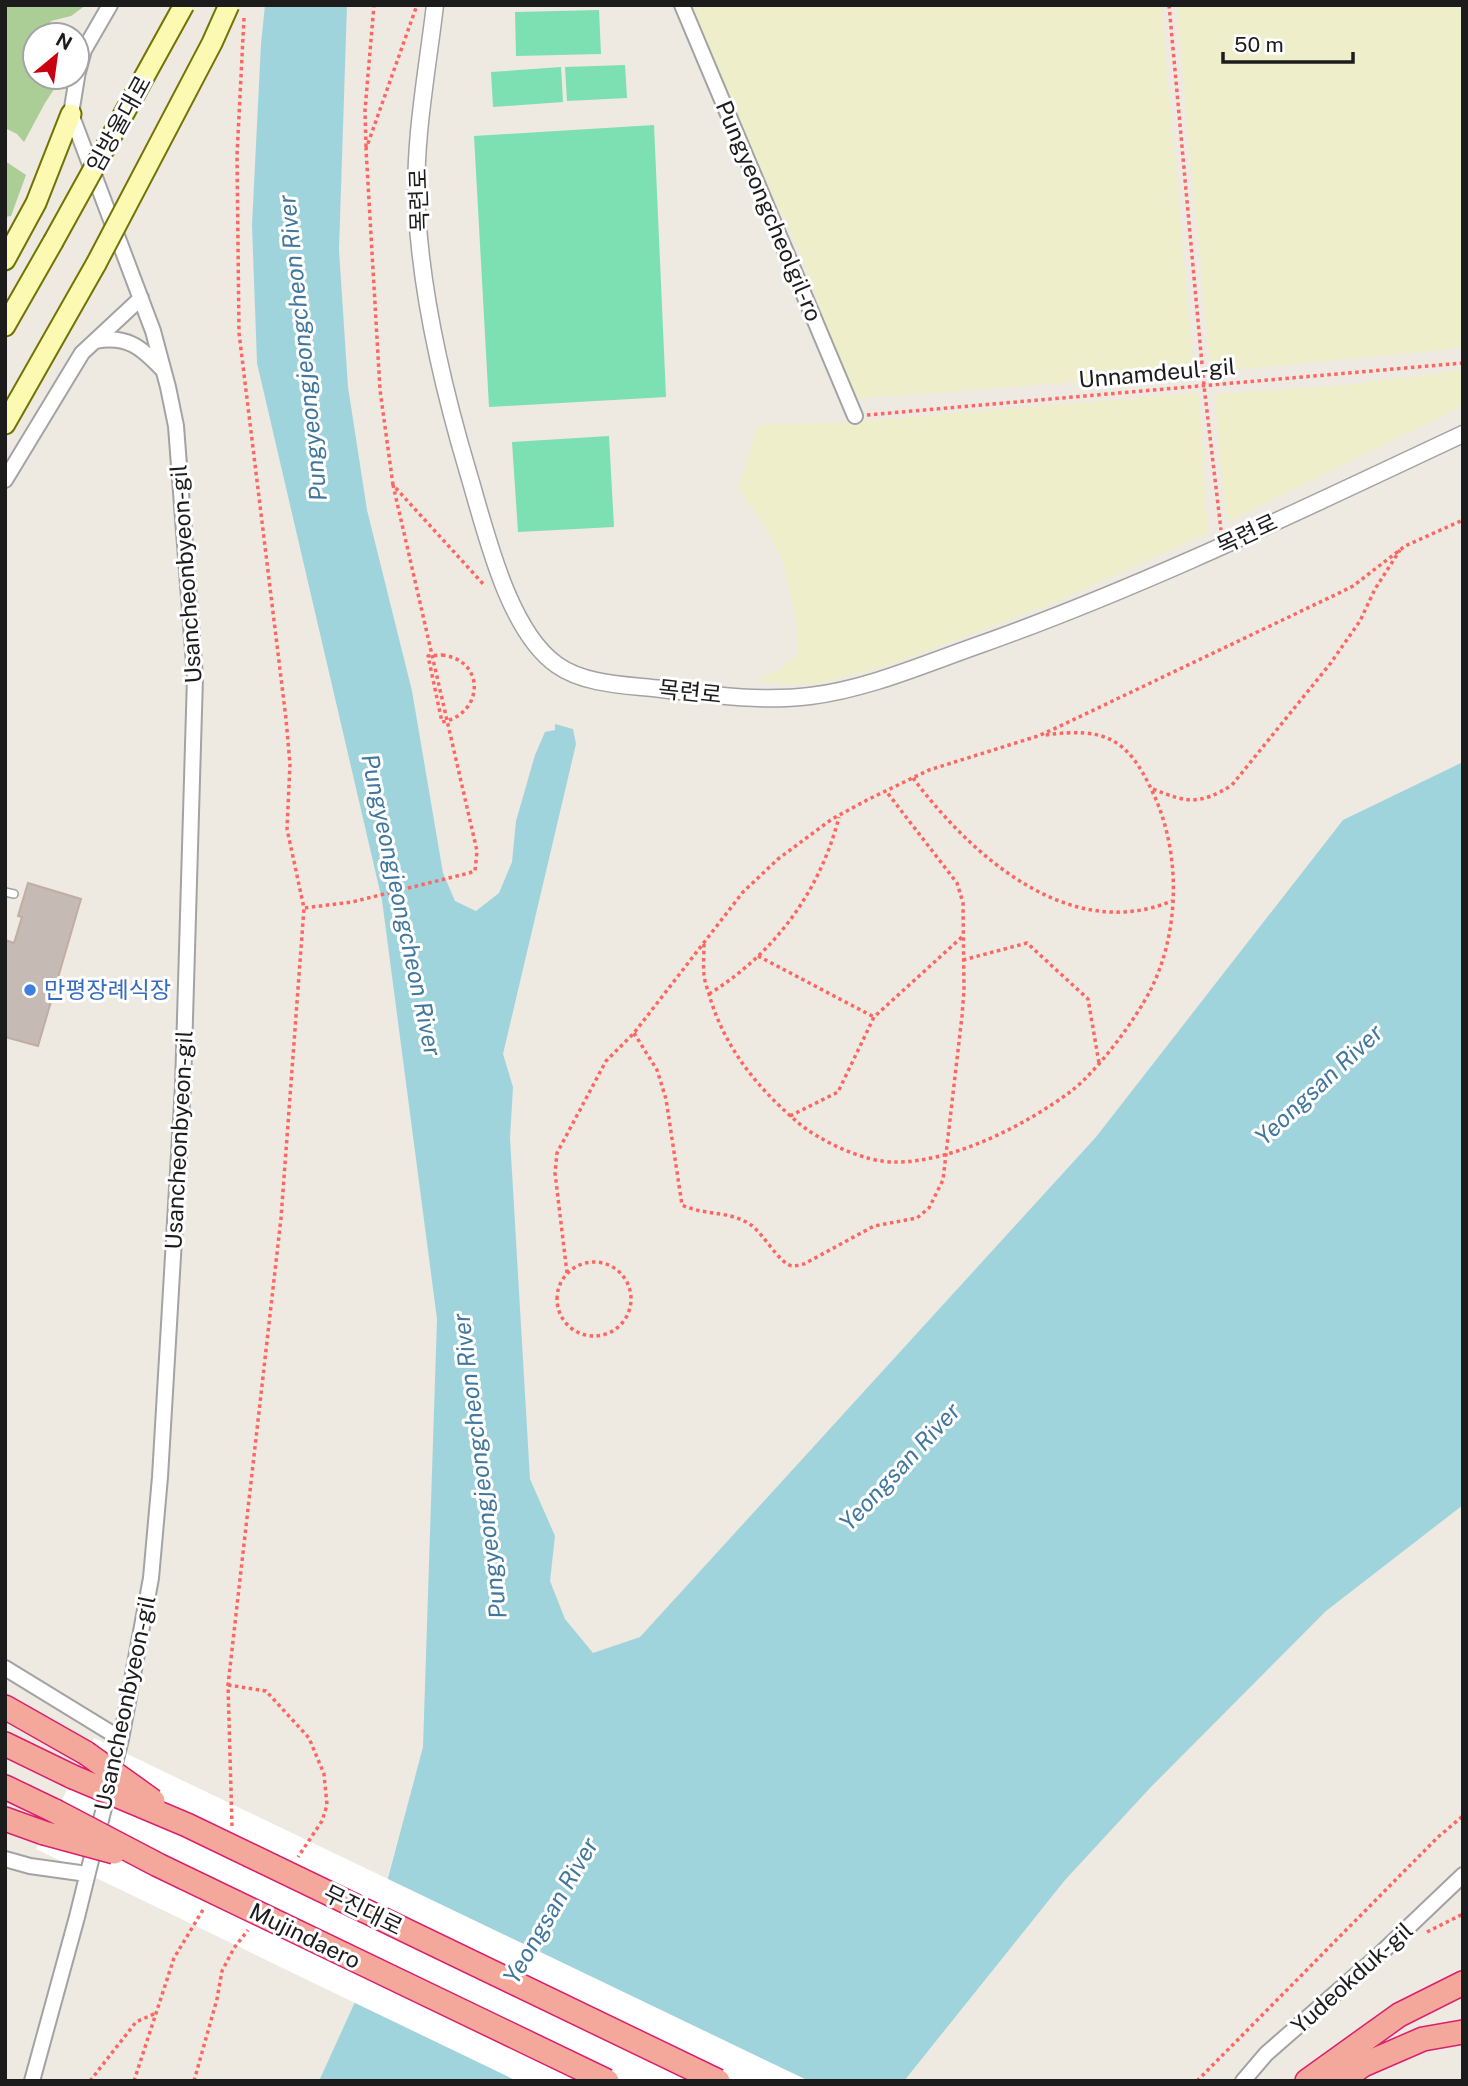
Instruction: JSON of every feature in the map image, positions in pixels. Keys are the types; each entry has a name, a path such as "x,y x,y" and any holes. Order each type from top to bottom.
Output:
{"highway":[{"path":"5,1707 86,1753 187,1825"},
{"name":"무진대로","path":"5,1744 187,1825 718,2081"},
{"name":"Mujindaero","path":"5,1787 158,1865 607,2081"},
{"path":"5,1819 44,1833 158,1865"},
{"path":"1307,2081 1399,2015 1463,1983"},
{"path":"1340,2081 1363,2065 1423,2039 1463,2032"}],"main road":[{"name":"임방울대로","path":"5,326 184,5"},
{"path":"5,424 96,264 212,43 229,5"},
{"path":"5,260 36,203 71,114"}],"street":[{"path":"91,38 110,5"},
{"name":"목련로","path":"435,5 417,157 417,212 431,320 451,415 497,567 523,627 538,647 557,665 574,674 613,684 723,697 768,699 812,696 872,683 1041,624 1223,546 1463,434"},
{"name":"Pungyeongcheolgil-ro","path":"682,5 855,416"},
{"path":"71,114 75,91"},
{"name":"Usancheonbyeon-gil","path":"32,2081 121,1739 151,1578 160,1477 183,1086 195,677 176,426 164,370 141,298 71,114"},
{"path":"5,480 71,367 94,341 141,298"},
{"path":"94,341 116,338 125,340 150,356 164,370"},
{"path":"5,1668 121,1739"},
{"path":"5,1859 30,1866 88,1874"},
{"name":"Yudeokduk-gil","path":"1243,2081 1266,2054 1378,1956 1463,1875"}],"path":[{"path":"232,1833 228,1685 281,1218 304,908 287,829 290,764 286,719 239,333 237,155 244,5"},
{"path":"304,908 352,902 469,873 475,870 477,851 393,485 380,390 365,110 374,5"},
{"path":"366,149 417,5"},
{"path":"1169,5 1204,386 1223,546"},
{"name":"Unnamdeul-gil","path":"855,416 1463,363"},
{"path":"393,485 486,587"},
{"path":"1038,736 1344,590 1402,548 1463,520"},
{"path":"1151,788 1171,796 1196,800 1212,797 1232,785 1330,664 1360,621 1375,589 1402,548"},
{"path":"432,655 449,656 463,661 474,682 469,708 457,718 447,721"},
{"path":"567,1273 576,1266 599,1261 612,1265 622,1273 629,1284 632,1297 625,1322 615,1331 603,1336 590,1336 578,1333 561,1317 557,1294 560,1282 567,1273 555,1173 556,1153 606,1060 634,1033 704,941 758,877 788,851 839,816 929,770 1038,736 1066,732 1090,733 1119,742 1142,769 1158,803 1169,845 1173,881 1168,941 1152,988 1099,1063 1071,1092 998,1136 945,1156 894,1163 849,1153 804,1128 790,1116 765,1093 737,1057 718,1020 704,977 704,941"},
{"path":"913,778 957,832 987,859 1027,887 1076,906 1116,912 1159,906 1172,901"},
{"path":"634,1033 657,1070 666,1099 682,1205 691,1210 737,1216 754,1227 783,1262 792,1266 804,1264 874,1226 917,1219 929,1208 943,1180 962,1016 963,904 957,883 886,791"},
{"path":"709,993 727,983 758,956 796,913 827,857 839,816"},
{"path":"790,1116 838,1092 874,1017 963,936"},
{"path":"963,960 1027,943 1088,999 1099,1063"},
{"path":"758,956 874,1017"},
{"path":"1196,2081 1438,1837 1463,1816"},
{"path":"134,2081 174,1958 208,1901"},
{"path":"90,2081 136,2022 156,2013"}],"green space":[{"path":"5,5 86,5 71,16 51,21 21,21 21,91 53,91 24,142 17,134 5,128"},
{"path":"690,5 1161,5 1194,373 853,399 802,258 739,123"},
{"path":"1176,5 1463,5 1463,348 1211,372"},
{"path":"599,10 601,54 516,56 515,12"},
{"path":"625,65 627,98 567,101 565,67"},
{"path":"561,67 563,102 493,107 491,72"},
{"path":"654,125 666,397 489,407 474,136"},
{"path":"5,161 26,175 11,216 5,217"},
{"path":"1463,370 1463,406 1229,521 1225,507 1214,394 1346,385"},
{"path":"1199,393 1208,533 1049,605 886,666 821,683 788,685 755,680 778,671 798,653 796,620 782,559 765,527 738,488 758,425 851,422"},
{"path":"609,436 614,527 518,532 512,442"}],"water":[{"path":"265,5 347,5 339,250 348,387 367,510 412,691 443,873 455,901 476,911 499,893 512,862 516,821 535,755 545,732 555,730 555,724 573,729 576,744 503,1054 513,1087 510,1138 530,1479 555,1536 550,1581 565,1619 593,1653 640,1637 1096,1137 1343,820 1463,762 1463,1505 1326,1611 1150,1788 1065,1880 904,2081 319,2081 355,2002 423,1747 437,1319 382,900 257,363 252,225"}],"pier":[{"path":"94,1738 809,2081 517,2081 36,1849"}],"building":[{"name":"만평장례식장","path":"28,883 81,899 38,1046 5,1037 5,940 14,943 22,917 18,916"}],"place":[{"name":"만평장례식장","path":"30,990"}],"water label":[{"name":"Pungyeongjeongcheon River","path":"303,348"},
{"name":"Pungyeongjeongcheon River","path":"401,905"},
{"name":"Yeongsan River","path":"1319,1085"},
{"name":"Pungyeongjeongcheon River","path":"480,1466"},
{"name":"Yeongsan River","path":"900,1467"},
{"name":"Yeongsan River","path":"551,1911"}]}
